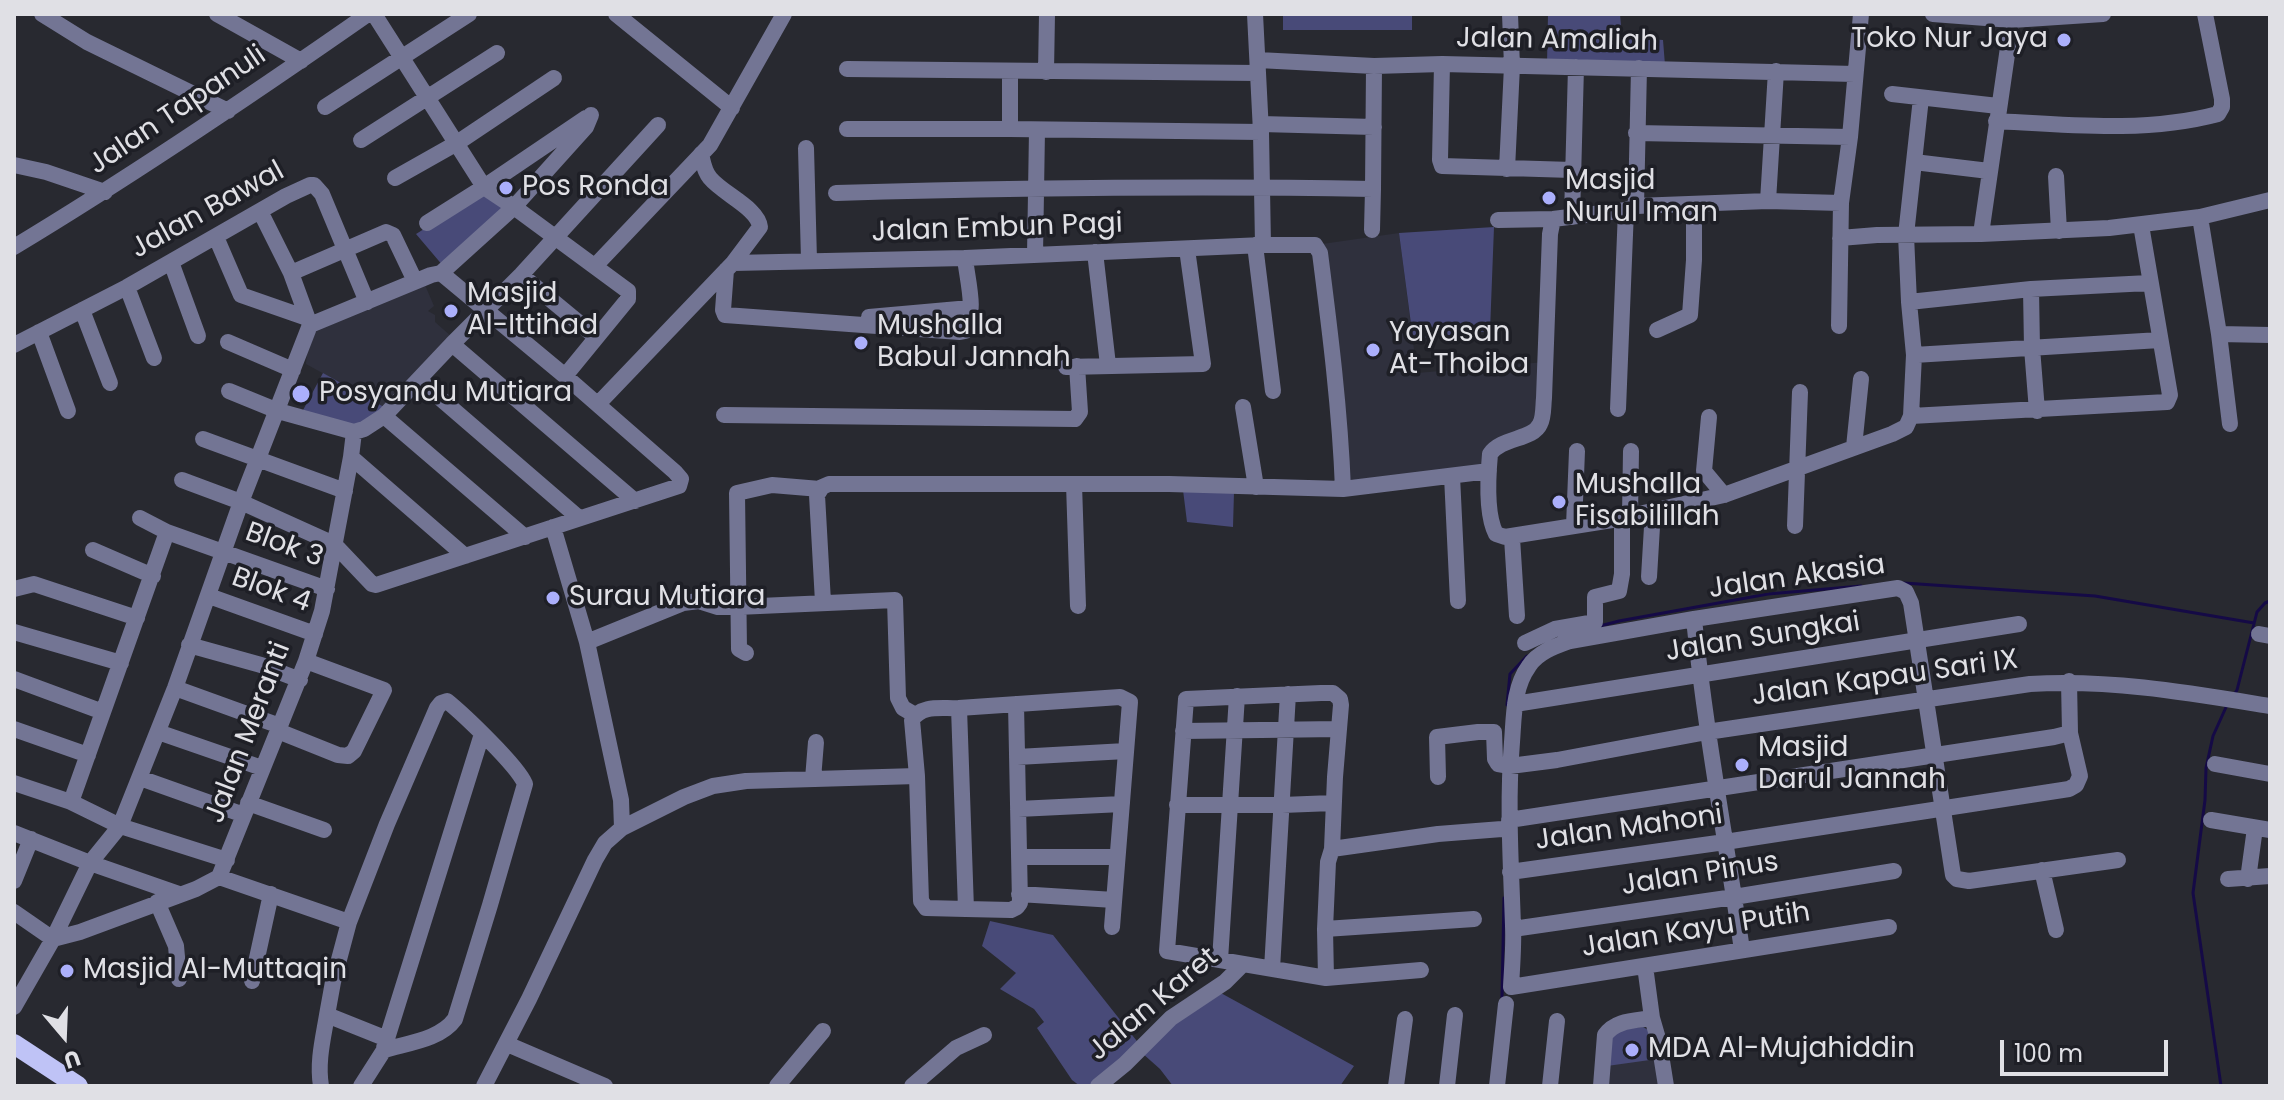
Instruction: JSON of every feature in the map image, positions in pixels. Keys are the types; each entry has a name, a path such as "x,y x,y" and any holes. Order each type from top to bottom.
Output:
{"main road":[{"path":"14,1044 78,1086"}],"street":[{"path":"42,14 87,42 228,111"},
{"path":"217,14 301,61"},
{"path":"371,14 484,187 628,291 628,299 565,376"},
{"name":"Jalan Tapanuli","path":"14,247 105,192 371,14"},
{"path":"325,107 469,14"},
{"path":"616,14 732,108"},
{"path":"595,266 717,134 784,14"},
{"path":"1046,72 1047,14"},
{"path":"1255,14 1263,187 1259,245 1273,391"},
{"path":"1507,169 1512,66 1510,14"},
{"path":"1839,326 1841,203 1861,14"},
{"path":"1933,14 2012,20 2103,14"},
{"path":"1892,94 1997,114 2134,125 2185,121 2218,114 2222,99 2205,14"},
{"path":"1981,234 2012,20"},
{"path":"361,140 497,53"},
{"path":"1442,64 1441,166 1572,170"},
{"name":"Jalan Amaliah","path":"847,69 1046,72 1442,64 1855,74"},
{"path":"1372,230 1374,66"},
{"path":"1572,217 1576,67"},
{"path":"1618,409 1639,68"},
{"path":"1010,71 1010,129"},
{"path":"1768,201 1776,71"},
{"path":"395,178 457,143 554,78"},
{"path":"1553,219 1542,419 1534,432 1501,443 1490,454 1490,508 1494,531 1500,536 1512,538 1724,495 1902,429 1909,423 1914,355 1906,235 1921,98"},
{"path":"216,237 241,295 308,321 367,302 441,273 514,207 586,127 591,115 427,223"},
{"path":"229,391 278,411 354,432 364,429 384,416 521,275 658,125"},
{"path":"847,129 1374,127"},
{"path":"1035,255 1037,130"},
{"path":"1636,133 1850,137"},
{"path":"806,148 809,260"},
{"path":"598,404 730,266 759,230 757,216 711,179 705,171 701,154"},
{"path":"1914,162 1989,171"},
{"path":"14,165 105,192"},
{"path":"2056,176 2059,231"},
{"name":"Jalan Bawal","path":"14,345 127,287 296,191 314,185 322,194 367,302"},
{"path":"836,193 1035,188 1373,189"},
{"path":"1840,238 2059,231 2141,225 2200,217 2270,200"},
{"path":"1498,220 1553,219 1631,208 1768,201 1841,203"},
{"path":"1657,330 1690,315 1694,205"},
{"path":"14,1007 53,939 90,863 120,826 175,688 241,502 293,370 308,321 291,273 260,211"},
{"path":"2200,217 2230,424"},
{"path":"1911,416 2167,402 2170,395 2141,225"},
{"path":"291,273 384,232 391,233 415,281"},
{"name":"Jalan Embun Pagi","path":"730,266 809,260 965,258 1315,245 1320,253 1342,451 1343,489"},
{"path":"724,415 1075,419 1080,412 1072,366 1203,364 1187,249"},
{"path":"1095,252 1108,365"},
{"path":"730,266 723,310 725,315 846,322 877,315 916,320 970,308 965,258"},
{"path":"171,262 198,336"},
{"path":"182,480 241,502 334,544 376,585 635,501 680,483 680,477 598,404 441,273"},
{"path":"521,275 596,337"},
{"path":"1909,302 2031,289 2149,283"},
{"path":"127,287 154,358"},
{"path":"2031,289 2037,411"},
{"path":"82,310 110,383"},
{"path":"39,332 68,411"},
{"path":"2219,334 2270,335"},
{"path":"1914,355 2160,340"},
{"path":"228,342 293,370"},
{"path":"452,344 635,501"},
{"path":"1854,447 1861,379"},
{"path":"419,380 579,518"},
{"path":"1795,526 1800,392"},
{"path":"1243,407 1256,487"},
{"path":"384,416 525,537"},
{"path":"1709,417 1704,471 1724,495"},
{"name":"Jalan Meranti","path":"219,877 300,680 315,634 327,589 354,432"},
{"path":"203,439 345,491"},
{"path":"1574,526 1577,451"},
{"path":"1525,643 1555,629 1595,622 1595,597 1619,591 1631,451"},
{"path":"351,457 465,556"},
{"path":"746,653 739,649 737,493 772,485 820,489 829,484 1343,489 1489,471"},
{"path":"1452,476 1458,601"},
{"path":"1074,484 1078,606"},
{"path":"820,489 817,503 823,602"},
{"path":"1649,577 1653,510"},
{"name":"Blok 3","path":"140,518 167,532 327,589"},
{"path":"553,527 587,642 621,800 622,828"},
{"path":"71,802 167,532"},
{"path":"1512,538 1517,616"},
{"path":"93,550 153,576"},
{"path":"14,589 34,584 137,618"},
{"name":"Jalan Akasia","path":"1511,987 1513,929 1506,825 1515,704 1529,665 1552,648 1570,641 1898,588 1909,597 1918,640 1950,870 1957,879 1969,881 2118,860"},
{"name":"Blok 4","path":"209,596 315,634"},
{"path":"587,642 683,603 699,601 718,607 737,607 895,600 899,704 915,715"},
{"path":"1694,619 1707,732 1742,950"},
{"name":"Jalan Sungkai","path":"1515,704 2019,624"},
{"path":"14,632 121,663"},
{"path":"189,645 261,665 300,680"},
{"path":"175,688 279,728 338,755 348,756 354,751 384,690 306,661"},
{"path":"14,679 103,712"},
{"name":"Jalan Kapau Sari IX","path":"1510,766 1707,732 2030,684 2069,681 2147,687 2270,706"},
{"name":"Jalan Mahoni","path":"1510,872 1941,810 2073,787 2080,776 2070,733 2069,681"},
{"path":"1326,978 1328,862 1332,849 1340,699 1333,693 1186,699 1167,951 1326,978 1421,970"},
{"path":"1272,969 1288,694"},
{"path":"1220,960 1237,696"},
{"path":"1016,704 1020,903 1015,909 926,908 921,903 912,720 915,715 925,709 1124,697 1131,706 1112,927"},
{"path":"321,1086 319,1060 327,1015 333,982 349,922 437,708 448,702 519,773 525,784 455,1019 439,1033 385,1044 327,1015"},
{"path":"959,708 966,909"},
{"path":"14,729 88,755"},
{"path":"1183,731 1339,729"},
{"path":"158,732 262,768"},
{"path":"1438,777 1437,737 1454,734 1494,732 1495,759 1498,764 1510,766"},
{"path":"1332,849 1506,825 2070,733"},
{"path":"361,1086 385,1044 482,734"},
{"path":"813,779 816,742"},
{"path":"1017,757 1126,751"},
{"path":"2215,764 2270,774"},
{"path":"484,1086 507,1044 583,881 605,843 622,828 713,786 746,781 917,776"},
{"path":"140,778 324,830"},
{"path":"14,783 71,802 120,826 227,860"},
{"path":"1177,805 1333,803"},
{"path":"1018,809 1122,804"},
{"path":"2211,820 2263,829 2248,879"},
{"path":"14,833 179,894"},
{"path":"14,881 31,839"},
{"path":"1019,857 1117,857"},
{"path":"2042,870 2056,930"},
{"name":"Jalan Pinus","path":"1513,929 1894,871"},
{"path":"2228,879 2270,876"},
{"path":"14,912 53,939 80,932 219,877 349,922"},
{"path":"252,981 271,894"},
{"path":"1019,894 1114,900"},
{"path":"157,902 176,946 179,979"},
{"path":"1325,929 1474,919"},
{"name":"Jalan Kayu Putih","path":"1511,987 1889,927"},
{"name":"Jalan Karet","path":"1098,1086 1171,1018 1225,982 1243,964"},
{"path":"1645,966 1666,1086"},
{"path":"1497,1086 1506,1004"},
{"path":"1447,1086 1455,1015"},
{"path":"1601,1086 1607,1031 1623,1022 1652,1018"},
{"path":"1396,1086 1405,1019"},
{"path":"1550,1086 1557,1021"},
{"path":"777,1086 823,1031"},
{"path":"912,1086 956,1048 984,1035"},
{"path":"507,1044 605,1086"}],"shaded area":[{"path":"1283,14 1412,14 1412,30 1283,30"},
{"path":"1548,14 1620,14 1622,37 1663,40 1665,65 1547,64"},
{"path":"480,194 505,207 444,267 416,234"},
{"path":"1494,227 1490,331 1413,339 1399,233"},
{"name":"Yayasan At-Thoiba","path":"1399,233 1417,373 1545,362 1542,419 1501,443 1489,471 1343,489 1315,245"},
{"path":"425,285 434,306 428,311 435,315 435,322 452,337 384,407 306,364 307,352 319,324"},
{"path":"323,373 384,407 366,425 349,424 302,412"},
{"path":"1183,490 1234,492 1233,527 1187,522"},
{"path":"990,921 1053,935 1140,1045 1093,1086 1080,1086 1072,1080 1037,1028 1044,1022 1034,1009 1000,989 1016,973 982,946"},
{"path":"1219,992 1354,1066 1340,1086 1173,1086 1142,1053 1158,1035"},
{"path":"1643,1027 1650,1031 1657,1059 1607,1066 1613,1030"},
{"name":"MDA Al-Mujahiddin","path":"1650,1031 1661,1086 1605,1086 1609,1041"}],"waterway":[{"path":"1904,583 2095,596 2254,623"},
{"path":"1600,626 1768,594 1861,586"},
{"path":"2234,695 2257,612 2270,601"},
{"path":"1507,705 1510,674 1527,656"},
{"path":"2221,1086 2193,893 2206,768 2213,736 2227,705"},
{"path":"1502,998 1504,898"}],"place":[{"name":"Toko Nur Jaya","path":"2064,40"},
{"name":"Pos Ronda","path":"506,188"},
{"name":"Masjid Nurul Iman","path":"1549,198"},
{"name":"Masjid Al-Ittihad","path":"451,311"},
{"name":"Mushalla Babul Jannah","path":"861,343"},
{"name":"Yayasan At-Thoiba","path":"1373,350"},
{"name":"Posyandu Mutiara","path":"301,394"},
{"name":"Mushalla Fisabilillah","path":"1559,502"},
{"name":"Surau Mutiara","path":"553,598"},
{"name":"Masjid Darul Jannah","path":"1742,765"},
{"name":"Masjid Al-Muttaqin","path":"67,971"},
{"name":"MDA Al-Mujahiddin","path":"1632,1050"}]}
